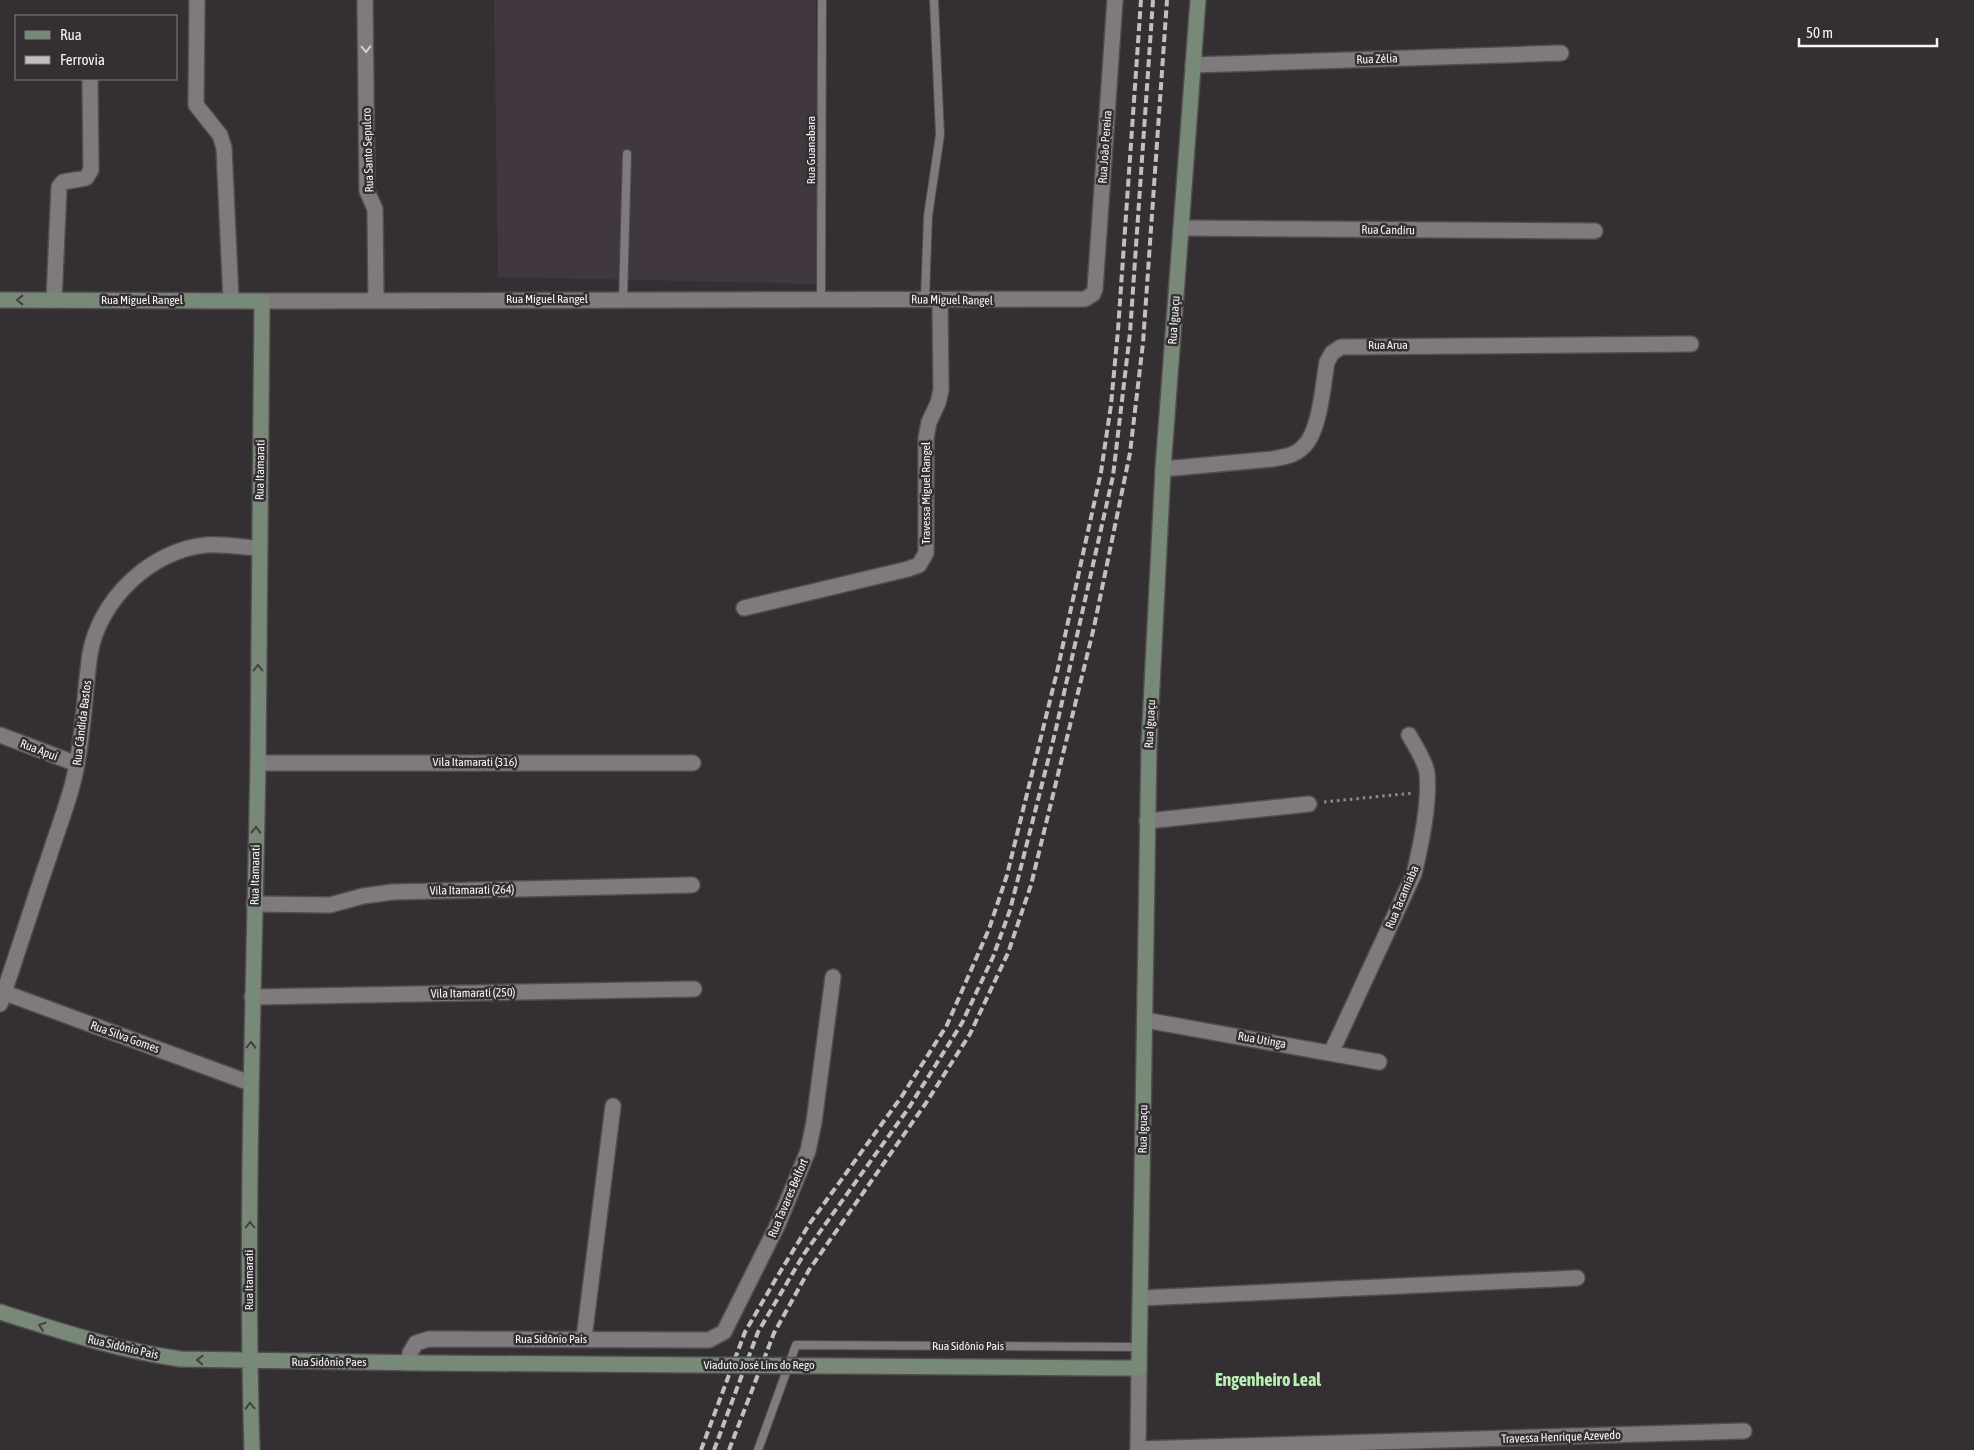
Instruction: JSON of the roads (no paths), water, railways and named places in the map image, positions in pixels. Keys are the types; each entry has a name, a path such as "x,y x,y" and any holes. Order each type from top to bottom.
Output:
{"main road":[{"name":"Rua Iguaçu","path":"1139,1368 1147,821 1163,469 1198,0"},
{"name":"Rua Miguel Rangel","path":"0,300 262,301"},
{"name":"Rua Itamarati","path":"252,1450 249,1361 250,1083 258,763 262,301"},
{"name":"Rua Sidônio Pais","path":"0,1312 96,1343 140,1353 180,1359 249,1361"},
{"name":"Rua Sidônio Paes","path":"249,1361 417,1363"},
{"name":"Viaduto José Lins do Rego","path":"417,1363 1139,1368"}],"street":[{"path":"197,0 196,105 220,135 224,148 231,300"},
{"name":"Rua Santo Sepulcro","path":"365,0 368,191 375,210 376,299"},
{"name":"Rua João Pereira","path":"1092,294 1095,289 1114,0"},
{"name":"Rua Zélia","path":"1193,64 1561,53"},
{"path":"54,300 59,187 62,182 86,178 92,170 90,80"},
{"name":"Rua Candiru","path":"1181,228 1595,231"},
{"name":"Rua Miguel Rangel","path":"262,301 376,299 1085,300 1092,294"},
{"name":"Travessa Miguel Rangel","path":"744,608 908,569 919,565 924,560 927,540 927,430 941,390 933,300"},
{"name":"Rua Arua","path":"1163,469 1273,459 1291,455 1303,448 1310,439 1314,427 1327,362 1332,353 1341,347 1691,344"},
{"name":"Rua Cândida Bastos","path":"1,996 74,779 90,653 96,631 121,589 145,570 179,552 206,545 259,548"},
{"name":"Rua Apuí","path":"0,735 77,764"},
{"name":"Rua Tacamiaba","path":"1331,1053 1414,874 1422,843 1427,773 1422,757 1409,735"},
{"name":"Vila Itamarati (316)","path":"258,763 692,763"},
{"path":"1147,821 1309,804"},
{"name":"Vila Itamarati (264)","path":"254,904 330,905 363,896 393,892 692,885"},
{"name":"Rua Tavares Belfort","path":"709,1340 724,1332 778,1224 800,1174 814,1122 833,977"},
{"name":"Vila Itamarati (250)","path":"252,997 694,989"},
{"name":"Rua Silva Gomes","path":"1,996 250,1083"},
{"name":"Rua Utinga","path":"1145,1020 1379,1062"},
{"path":"584,1338 613,1106"},
{"path":"1140,1298 1577,1278"},
{"name":"Rua Sidônio Pais","path":"417,1363 410,1353 413,1346 424,1339 584,1338 709,1340"},
{"name":"Rua Iguaçu","path":"1138,1449 1139,1368"},
{"name":"Travessa Henrique Azevedo","path":"1138,1449 1744,1431"}],"lane":[{"name":"Rua Guanabara","path":"821,300 822,0"},
{"path":"933,300 928,216 940,135 934,0"},
{"path":"623,300 627,154"},
{"name":"Rua Sidônio Pais","path":"758,1450 796,1345 1139,1347"}],"railway":[{"path":"701,1450 745,1332 810,1223 902,1096 947,1025 989,929 1007,875 1057,672 1101,472 1111,405 1118,330 1141,0"},
{"path":"714,1450 758,1332 804,1254 908,1109 962,1023 993,957 1010,910 1055,733 1113,476 1130,333 1153,0"},
{"path":"729,1450 774,1333 809,1270 926,1103 970,1034 1008,953 1031,885 1094,627 1130,453 1143,343 1167,0"}],"district":[{"name":"Engenheiro Leal","path":"1268,1379"}]}
